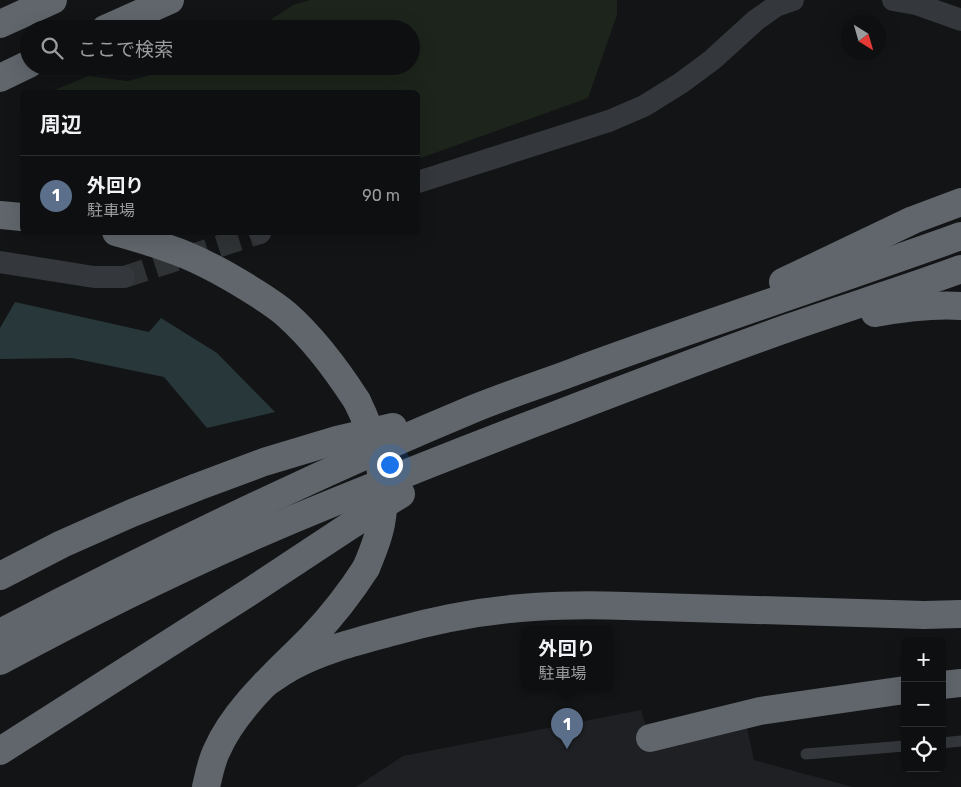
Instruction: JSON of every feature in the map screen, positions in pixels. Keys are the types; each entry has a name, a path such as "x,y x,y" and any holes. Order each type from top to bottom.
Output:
{"highway":[{"path":"0,24 53,0"},
{"path":"125,20 170,0"},
{"path":"0,78 20,68"},
{"path":"652,343 913,220 961,202"},
{"path":"0,215 20,217"},
{"path":"126,235 168,248 203,262 232,277 286,314 327,358 357,401 367,422 380,469 383,496 381,523 375,547 366,568 351,591 331,615 242,711 217,750 206,787"},
{"path":"0,633 93,584 205,529 475,409 652,343 961,236"},
{"path":"0,661 188,566 289,521 487,441 790,328 961,269"},
{"path":"790,328 902,308 961,306"},
{"path":"0,576 62,544 132,513 264,462 336,440 475,409"},
{"path":"0,751 351,525 487,441"},
{"path":"265,684 292,667 322,653 357,641 404,628 460,616 502,610 544,606 607,605 924,615 961,614"},
{"path":"946,685 961,683"},
{"path":"650,738 760,711 901,691"}],"street":[{"path":"420,181 609,121 644,106 682,83 712,60 756,20 776,6 793,0"},
{"path":"893,0 916,4 961,20"},
{"path":"0,262 94,277 124,277"}],"lane":[{"path":"946,742 961,741"},
{"path":"806,754 901,746"}],"shaded area":[{"path":"310,0 617,0 617,15 588,98 420,158 420,90 55,90 88,76 128,81 151,75 420,75 420,20 270,20 293,5"},
{"path":"15,302 149,332 161,318 217,353 275,412 207,428 164,377 72,358 0,359 0,328"},
{"path":"641,710 650,738 744,715 754,760 853,787 356,787 403,756"}],"tunnel":[{"path":"124,277 254,235"}],"place":[{"name":"外回り","path":"567,749"}]}
